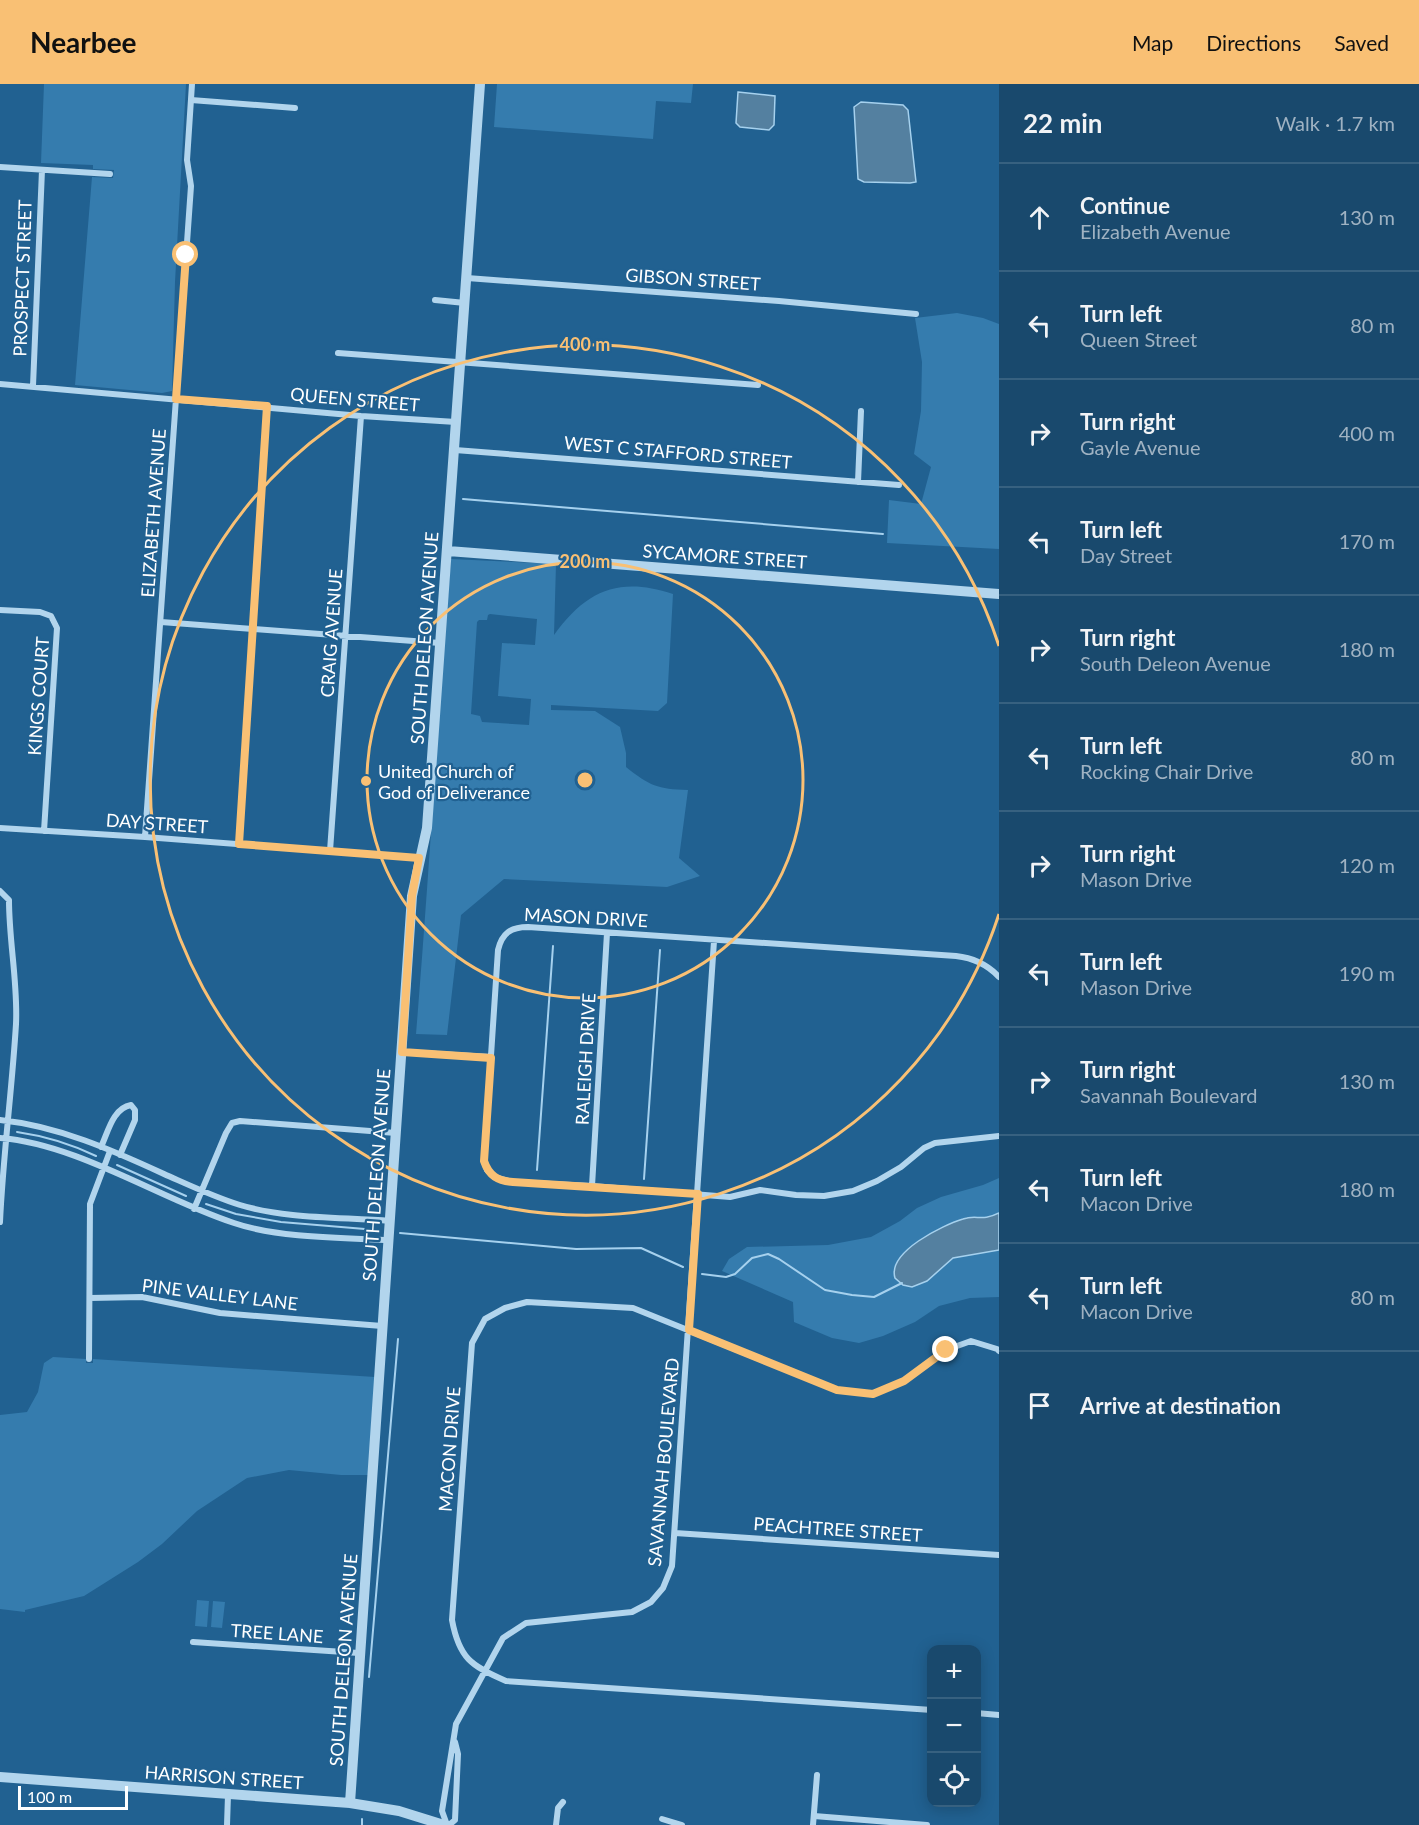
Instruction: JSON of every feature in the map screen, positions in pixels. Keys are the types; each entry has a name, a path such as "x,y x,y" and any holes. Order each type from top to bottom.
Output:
{"street":[{"name":"ELIZABETH AVENUE","path":"145,837 191,186 187,160 192,84"},
{"name":"SOUTH DELEON AVENUE","path":"350,1803 412,896 427,828 480,84"},
{"path":"191,100 295,108"},
{"path":"0,167 110,174"},
{"name":"PROSPECT STREET","path":"33,386 42,170"},
{"name":"GIBSON STREET","path":"467,278 779,301 916,314"},
{"path":"435,300 466,303"},
{"path":"338,353 758,385"},
{"name":"QUEEN STREET","path":"0,384 361,416 456,422"},
{"path":"239,844 267,406"},
{"path":"858,482 861,411"},
{"name":"CRAIG AVENUE","path":"330,851 361,416"},
{"name":"WEST C STAFFORD STREET","path":"455,450 899,485"},
{"name":"SYCAMORE STREET","path":"447,551 999,594"},
{"name":"KINGS COURT","path":"0,610 40,612 51,616 57,628 44,831"},
{"path":"161,622 440,643"},
{"name":"DAY STREET","path":"0,828 419,858"},
{"path":"0,891 9,900 16,1005 3,1120 0,1222"},
{"name":"MASON DRIVE","path":"999,978 984,964 965,957 522,927 511,930 505,934 498,950 484,1155 485,1166 490,1174 504,1181 734,1197 752,1191 765,1190 806,1196 839,1194 864,1187 900,1167 924,1148 935,1143 999,1136"},
{"name":"RALEIGH DRIVE","path":"592,1186 608,933"},
{"name":"SAVANNAH BOULEVARD","path":"446,1825 442,1811 456,1724 503,1638 526,1623 632,1612 651,1602 663,1588 672,1566 714,941"},
{"path":"402,1052 491,1058"},
{"path":"101,1147 117,1113 124,1106 131,1105 135,1110 135,1120 120,1155"},
{"path":"3,1120 54,1129 242,1206 285,1214 390,1221"},
{"path":"194,1209 226,1133 232,1124 240,1121 396,1133"},
{"path":"3,1138 48,1148 103,1167 194,1209 237,1224 287,1233 388,1240"},
{"path":"89,1359 90,1204 110,1151"},
{"name":"PINE VALLEY LANE","path":"90,1298 142,1297 220,1313 382,1326"},
{"name":"MACON DRIVE","path":"927,1710 506,1681 483,1672 464,1656 456,1642 452,1620 472,1343 485,1319 505,1308 527,1302 633,1308 837,1390 873,1394 904,1381 946,1350 971,1341 997,1349 999,1352"},
{"name":"PEACHTREE STREET","path":"675,1533 999,1555"},
{"name":"TREE LANE","path":"193,1642 359,1653"},
{"path":"981,1713 999,1715"},
{"path":"446,1825 455,1819 458,1754 454,1741"},
{"path":"813,1825 817,1775"},
{"name":"HARRISON STREET","path":"0,1777 350,1803 399,1810 446,1825"},
{"path":"226,1825 228,1795"},
{"path":"556,1825 558,1808 563,1802"},
{"path":"814,1816 927,1825"},
{"path":"662,1819 682,1825"}],"shaded area":[{"path":"44,84 186,84 175,282 172,391 162,393 75,385 92,177 113,178 114,170 93,169 93,165 41,163"},
{"path":"497,84 693,84 691,103 656,101 653,139 494,127"},
{"path":"738,92 775,96 774,125 769,130 740,127 736,123"},
{"path":"861,102 903,105 908,110 916,182 864,182 858,179 854,107"},
{"path":"957,313 999,324 999,549 887,543 889,500 921,504 931,467 914,454 921,411 922,362 915,318"},
{"path":"451,559 556,564 554,635 579,607 606,591 637,586 673,594 667,703 658,711 551,705 551,710 595,711 620,727 626,753 626,767 654,785 688,790 679,858 700,876 667,887 504,879 461,915 447,1035 416,1034 425,915","holes":["490,614 537,619 535,645 502,643 498,696 531,699 529,725 482,722 480,716 471,714 477,622 487,620"]},
{"path":"999,1178 999,1213 988,1219 966,1217 941,1269 953,1258 999,1250 999,1297 970,1298 939,1306 915,1322 883,1336 859,1343 832,1338 794,1322 793,1302 722,1271 729,1259 747,1247 828,1245 871,1237 900,1221 917,1208 941,1197"},
{"path":"999,1213 999,1250 953,1258 927,1281 912,1287 903,1285 895,1278 895,1268 899,1259 918,1241 963,1219 983,1218"},
{"path":"53,1357 86,1359 86,1363 93,1363 93,1359 375,1377 368,1475 289,1470 247,1478 197,1511 162,1544 138,1562 84,1596 25,1610 25,1612 0,1609 0,1415 27,1412 38,1392 44,1363"},
{"path":"197,1600 209,1601 207,1627 195,1626"},
{"path":"213,1601 225,1602 222,1628 211,1627"}],"waterway":[{"path":"463,499 883,534"},
{"path":"537,1170 553,946"},
{"path":"644,1179 660,950"},
{"path":"17,1132 58,1141 96,1156"},
{"path":"117,1165 186,1196"},
{"path":"206,1204 236,1214 281,1222 377,1230"},
{"path":"400,1233 576,1249 641,1248 683,1267"},
{"path":"702,1274 726,1277 735,1274 752,1258 768,1254 825,1290 874,1297 902,1283"},
{"path":"369,1677 398,1339"},
{"path":"362,1819 362,1825"}],"place":[{"name":"United Church of God of Deliverance","path":"366,781"}],"route":[{"path":"186,255 176,399 267,406 239,844 419,858 412,896 402,1052 491,1058 484,1161 490,1174 498,1180 698,1194 689,1330 837,1390 873,1394 904,1381 946,1350"}]}
